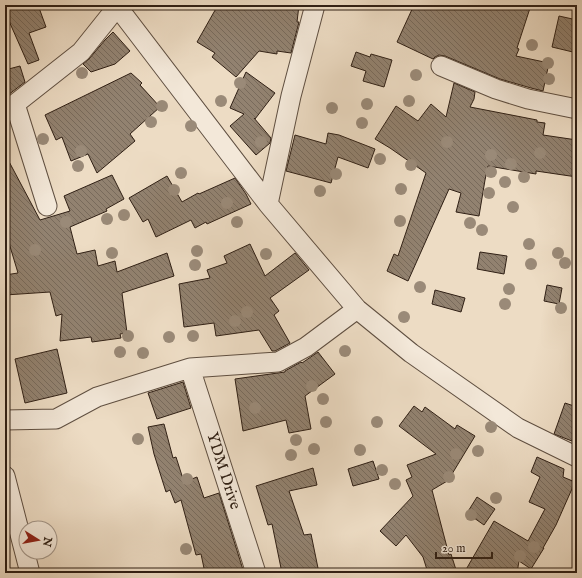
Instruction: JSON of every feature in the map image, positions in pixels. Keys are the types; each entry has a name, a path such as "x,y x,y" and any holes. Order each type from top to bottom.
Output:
{"street":[{"path":"268,204 290,96 315,5"},
{"path":"47,206 15,104 81,52 117,6 268,204 357,309 411,353 518,428 577,457"},
{"path":"441,66 496,90 528,99 577,109"},
{"path":"5,420 56,419 97,396 190,368 278,362 306,347 357,309"},
{"name":"YDM Drive","path":"190,368 256,573"},
{"path":"5,476 30,573"}],"building":[{"path":"15,5 38,5 46,27 29,33 39,60 28,64 5,12 5,8"},
{"path":"218,5 299,5 297,22 299,22 291,53 277,51 277,54 259,51 236,77 212,57 215,53 197,42"},
{"path":"414,5 447,5 472,9 473,5 531,5 517,48 519,49 516,56 549,63 543,91 500,79 445,56 439,55 433,59 397,42"},
{"path":"559,16 577,20 577,53 552,47"},
{"path":"113,32 130,51 115,64 91,72 83,64"},
{"path":"356,52 370,57 371,54 392,60 384,87 363,81 366,71 351,66"},
{"path":"20,66 25,82 5,99 5,70"},
{"path":"246,72 275,93 255,119 254,118 271,138 270,143 256,155 230,126 244,114 230,108"},
{"path":"131,73 142,83 140,85 160,107 130,134 135,141 97,173 88,154 71,161 62,137 56,140 45,115"},
{"path":"454,83 475,92 474,99 470,107 537,120 537,122 545,123 543,135 577,140 577,177 536,171 536,174 488,166 479,216 456,212 461,193 449,189 408,281 387,271 394,254 398,256 426,173 375,139 396,106 418,121 431,104 446,117"},
{"path":"328,133 339,135 375,149 368,168 338,157 331,183 286,171 295,135 326,144"},
{"path":"5,154 40,220 70,211 64,196 112,175 124,199 106,209 107,211 70,227 77,254 95,250 98,266 115,261 117,272 167,253 174,276 122,293 127,333 120,334 121,338 92,342 91,337 60,341 62,314 56,316 50,292 5,295 5,275 18,273 9,243 5,244"},
{"path":"167,176 182,202 198,193 199,194 235,178 251,204 195,228 191,220 156,237 148,219 143,222 129,198"},
{"path":"250,244 265,276 295,253 309,270 270,298 279,311 274,315 290,343 275,351 272,351 259,330 216,336 214,323 184,327 179,284 210,278 207,270 227,263 224,256"},
{"path":"480,252 507,256 504,274 477,269"},
{"path":"547,285 562,288 559,304 544,301"},
{"path":"435,290 465,298 461,312 432,304"},
{"path":"57,349 67,393 25,403 15,359"},
{"path":"318,352 335,374 305,396 311,429 289,433 286,420 243,431 235,379 285,372"},
{"path":"183,382 191,408 157,419 148,393"},
{"path":"565,403 577,407 577,443 554,434"},
{"path":"414,406 422,412 425,407 455,429 457,425 475,436 452,474 454,477 432,490 449,555 451,554 457,573 428,573 423,557 406,535 396,546 380,531 413,496 406,480 412,477 407,465 436,454 399,426"},
{"path":"164,424 173,458 176,457 184,482 197,477 204,498 219,493 244,573 205,573 201,554 196,555 181,500 175,503 170,490 166,492 154,454 148,427"},
{"path":"537,457 564,469 563,477 575,482 556,525 531,569 519,561 517,573 464,573 494,521 528,541 545,509 529,502 540,477 531,472"},
{"path":"373,461 379,479 353,486 348,469"},
{"path":"313,468 317,485 289,491 304,535 311,534 319,573 282,573 272,524 268,525 256,486"},
{"path":"477,497 495,509 484,525 467,513"}]}
